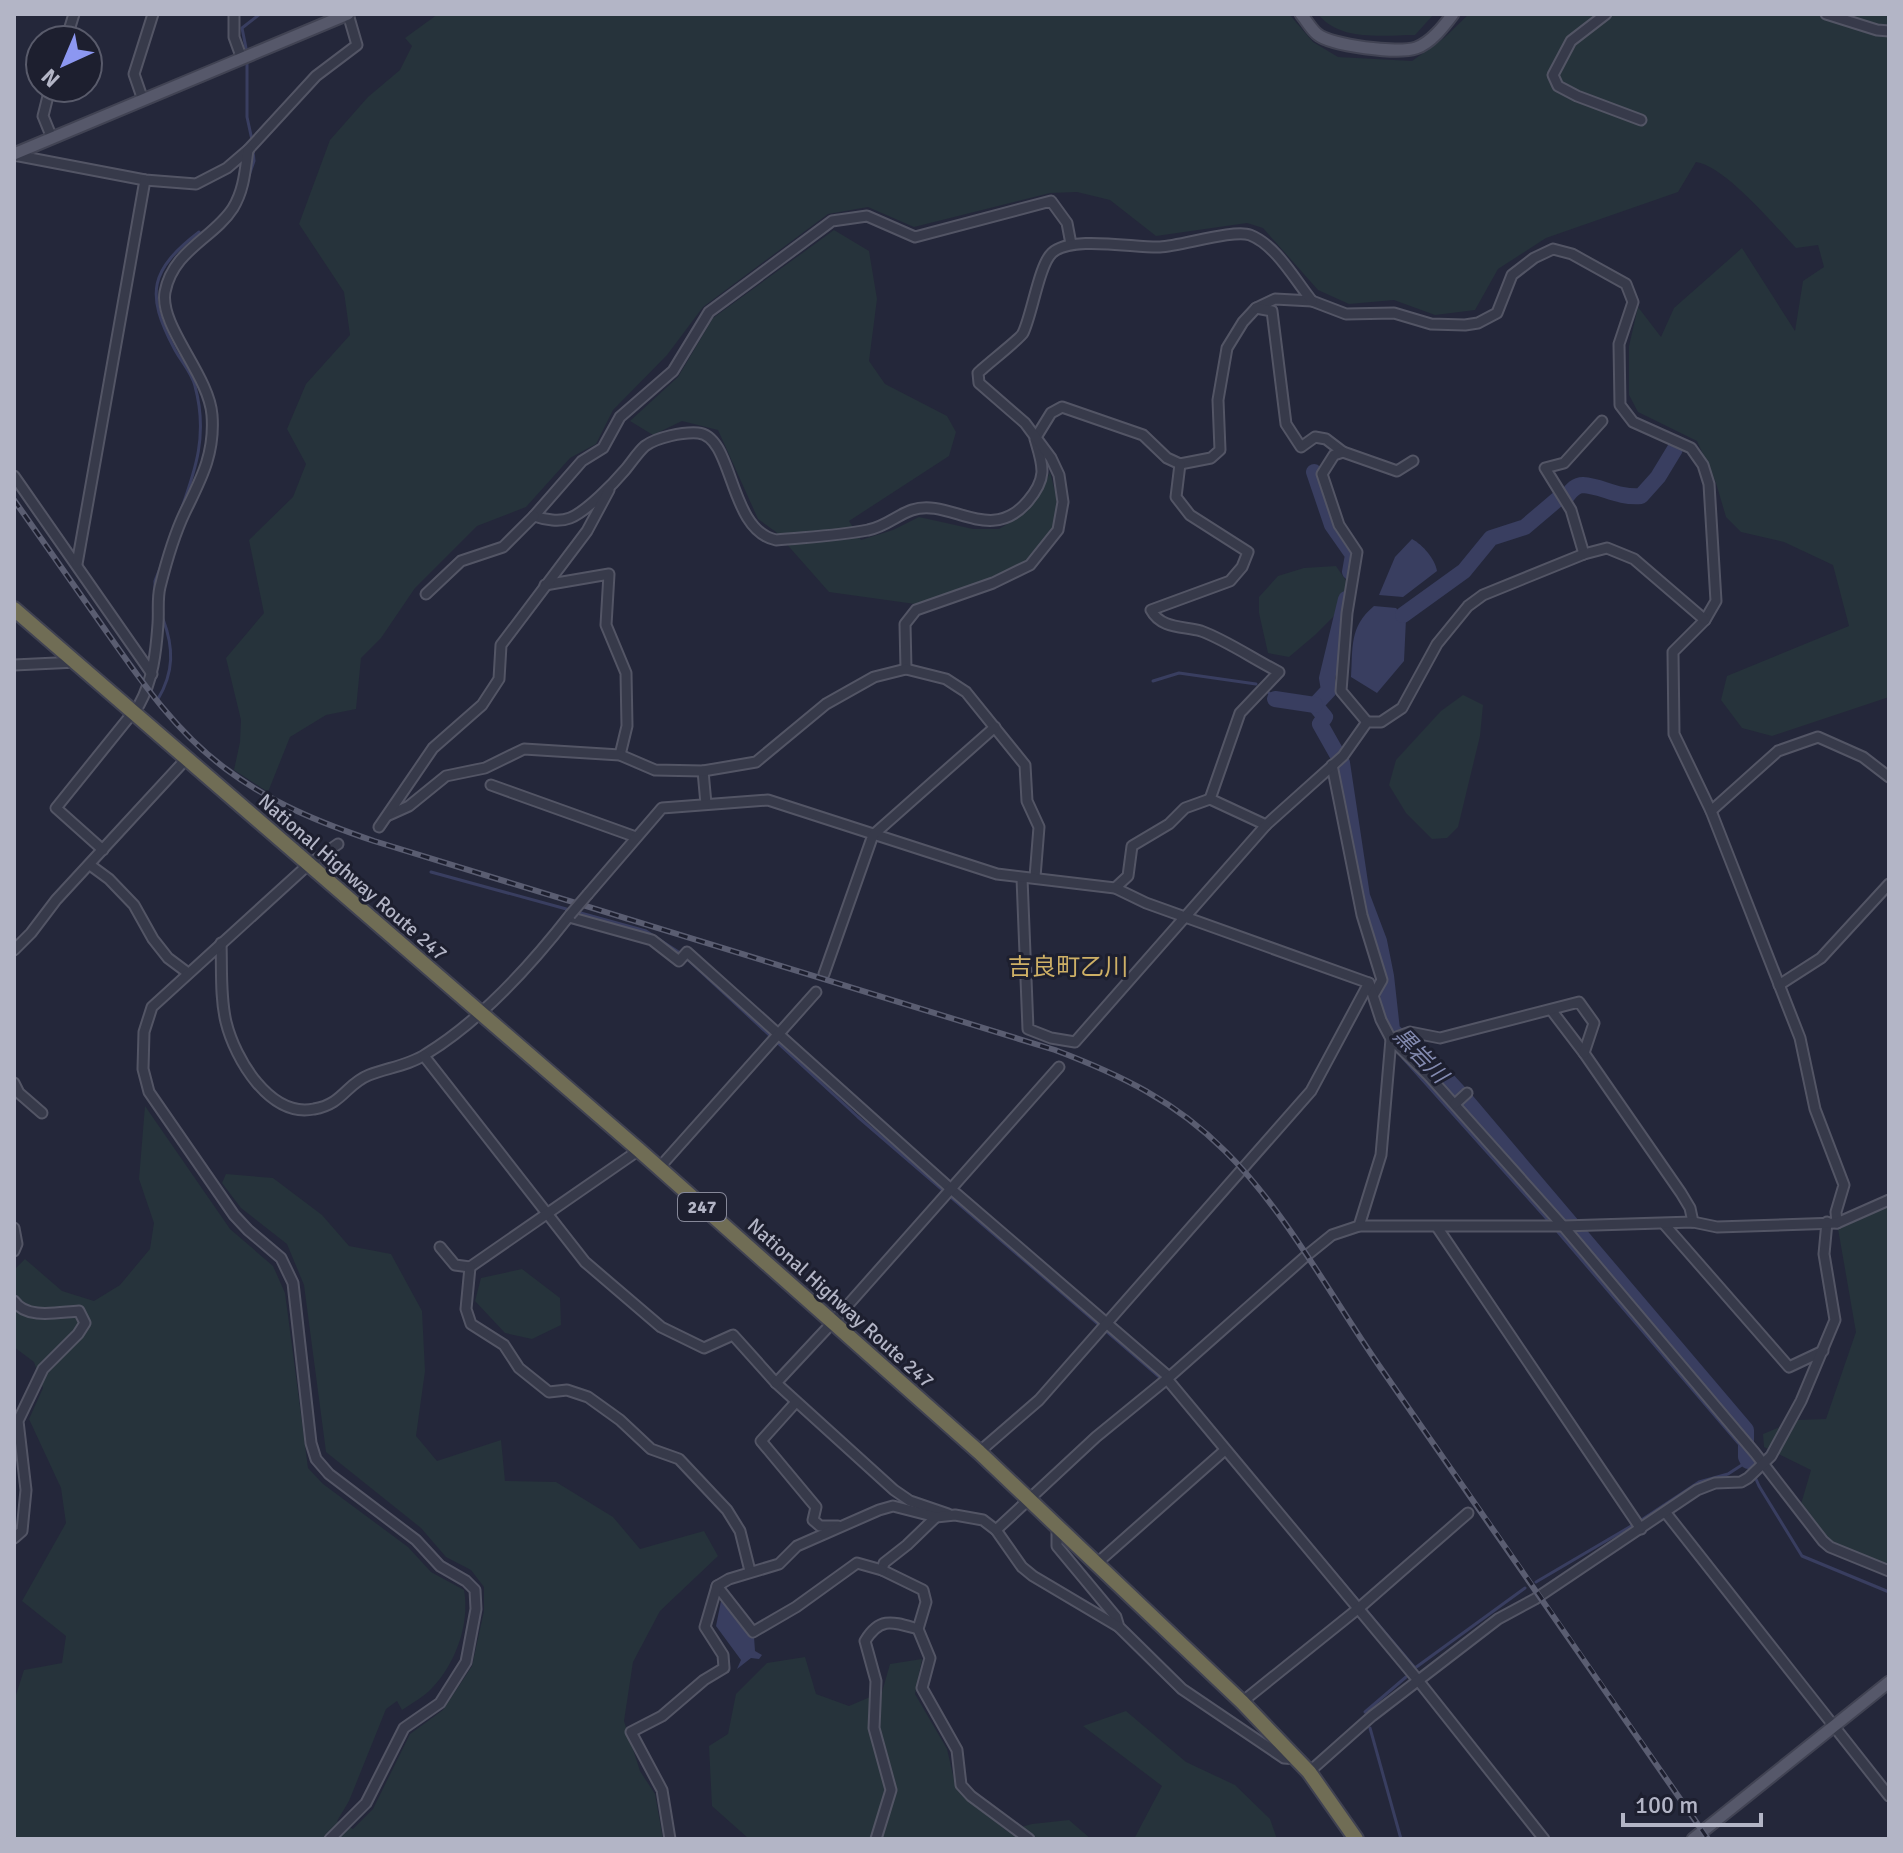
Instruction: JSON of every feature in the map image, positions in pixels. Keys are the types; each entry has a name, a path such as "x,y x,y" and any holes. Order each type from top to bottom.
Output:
{"highway":[{"name":"National Highway Route 247","path":"14,609 639,1150 979,1452 1242,1702 1309,1772 1356,1839"}],"main road":[{"path":"14,155 348,14"},
{"path":"1301,14 1318,35 1341,45 1404,50 1418,48 1440,31 1453,14"},
{"path":"1693,1839 1889,1682"}],"street":[{"path":"143,100 134,74 153,14"},
{"path":"14,155 145,180 196,184 227,168 248,150 316,76 357,45 348,14"},
{"path":"1606,14 1571,41 1553,75 1558,86 1577,96 1641,120"},
{"path":"1826,14 1889,31"},
{"path":"237,15 234,37 247,56"},
{"path":"46,104 43,116 52,138"},
{"path":"103,850 56,808 133,712 147,690 152,674 159,590 184,515 203,479 211,444 212,412 200,375 168,314 165,293 174,270 192,246 231,211 243,189 248,150"},
{"path":"77,564 145,180"},
{"path":"426,594 461,561 503,547 582,461 603,448 620,417 673,371 709,312 832,221 867,216 915,237 1051,201 1067,223 1071,244"},
{"path":"906,669 905,624 916,610 993,583 1030,565 1058,530 1063,502 1059,475 1051,458 1025,423 979,383 978,373 997,354 1022,337 1043,270 1052,253 1071,244 1161,247 1245,233 1269,248 1312,301"},
{"path":"379,827 433,748 482,705 499,679 501,645 587,531 611,487 646,446 679,434 708,435 716,445 752,527 763,537 776,540 869,530 888,524 914,509 933,509 979,520 1000,519 1021,510 1035,492 1044,469 1035,439 1051,413 1062,407 1143,435 1167,458 1180,464 1211,458 1220,450 1218,400 1227,348 1256,308 1275,299 1312,301 1346,314 1394,313 1431,324 1478,323 1497,313 1512,275 1534,258 1553,249 1572,254 1626,284 1633,302 1619,344 1620,405 1633,422 1691,448 1703,465 1709,484 1716,601 1705,620 1673,652 1674,734 1711,811 1800,1038 1815,1109 1844,1185 1824,1254 1835,1320 1780,1443 1748,1478 1741,1482 1706,1486 1535,1599 1498,1619 1417,1679 1309,1772"},
{"path":"1256,308 1272,311 1286,424 1301,447 1315,437 1326,439 1343,452 1397,471 1413,461"},
{"path":"1584,554 1571,510 1545,468 1564,463 1602,421"},
{"path":"1343,452 1334,455 1322,474 1339,525 1357,552 1347,613 1341,691 1367,722"},
{"path":"1180,464 1176,497 1190,515 1248,552 1242,567 1230,581 1151,610 1156,619 1180,629 1201,631 1279,672 1240,713 1210,799"},
{"path":"14,476 152,674"},
{"path":"534,516 546,520 570,518 611,487"},
{"path":"1367,722 1381,722 1402,708 1437,644 1468,606 1483,595 1584,554 1607,548 1634,559 1705,620"},
{"path":"545,585 609,574 606,625 626,673 627,726 620,755"},
{"path":"14,665 77,662"},
{"path":"389,815 409,806 446,776 485,768 524,749 620,755 655,770 703,771 756,762 826,704 874,677 906,669 946,679 966,692 1025,765 1027,801 1039,827 1035,877"},
{"path":"1022,878 1028,1029 1051,1038 1075,1042 1266,825 1343,756 1367,722"},
{"path":"824,974 873,835 995,727"},
{"path":"1711,811 1778,751 1818,737 1863,757 1889,777"},
{"path":"14,950 187,758"},
{"path":"1333,765 1362,915 1382,980 1374,994"},
{"path":"703,771 706,804"},
{"path":"491,785 636,837"},
{"path":"1115,888 1128,876 1132,846 1169,824 1185,808 1210,799 1266,825"},
{"path":"221,943 226,1022 234,1045 255,1080 278,1103 293,1109 311,1110 334,1104 365,1076 424,1056 481,1016 662,808 768,800 997,874 1115,888 1185,917 1369,983 1381,1020 1391,1038 1455,1104 1563,1226 1741,1436 1755,1453 1760,1466 1823,1541 1830,1547 1889,1571"},
{"path":"330,1839 366,1803 404,1728 440,1703 466,1662 476,1609 475,1590 440,1566 416,1540 329,1474 316,1459 311,1443 293,1283 281,1258 234,1215 187,1149 149,1092 143,1069 144,1032 152,1007 308,865 338,844"},
{"path":"90,865 109,879 134,905 168,958 188,973"},
{"path":"1779,985 1821,958 1889,884"},
{"path":"569,916 652,940 679,961 687,952 1107,1324 1186,1402 1417,1679 1544,1839"},
{"path":"979,1452 1039,1400 1311,1091 1369,983"},
{"path":"659,1168 816,992"},
{"path":"1391,1038 1410,1032 1440,1038 1579,1002 1594,1023 1584,1053"},
{"path":"1552,1011 1681,1193 1690,1208 1693,1222"},
{"path":"1359,1226 1381,1155 1391,1038"},
{"path":"424,1056 585,1262 661,1327 704,1348 733,1335 776,1383 894,1490 910,1501 983,1520 996,1530 1022,1567 1033,1576 1119,1627 1182,1689 1284,1758 1297,1759"},
{"path":"776,1383 1059,1067"},
{"path":"14,1083 19,1093 42,1113"},
{"path":"1455,1104 1467,1093"},
{"path":"440,1247 455,1265 470,1267 639,1150"},
{"path":"996,1530 1096,1437 1332,1235 1359,1226 1563,1226 1693,1222 1717,1227 1832,1222 1889,1200"},
{"path":"1664,1224 1789,1367 1823,1351"},
{"path":"1437,1227 1641,1528"},
{"path":"14,1228 17,1244 14,1251"},
{"path":"470,1267 466,1309 471,1324 504,1345 519,1368 549,1392 567,1390 588,1397 620,1420 651,1449 679,1459 727,1510 740,1531 750,1571"},
{"path":"14,1301 18,1307 32,1313 79,1311 85,1323 43,1369 18,1421 26,1490 22,1531 14,1538"},
{"path":"796,1402 761,1441 816,1507 813,1520 820,1526 841,1526"},
{"path":"1096,1564 1225,1450"},
{"path":"670,1839 662,1790 631,1732 662,1716 704,1680 724,1668 723,1655 705,1627 717,1586 750,1571 779,1564 797,1546 879,1510 893,1506 936,1517 955,1515"},
{"path":"1242,1702 1358,1609 1468,1513"},
{"path":"1666,1513 1889,1796"},
{"path":"882,1570 884,1563 936,1517"},
{"path":"1057,1527 1057,1546 1116,1617 1119,1627"},
{"path":"717,1586 753,1632 796,1607 857,1563 882,1570 923,1590 926,1602 918,1629 930,1658 922,1688 957,1750 961,1785 1029,1839"},
{"path":"876,1839 891,1790 874,1728 876,1681 865,1641 873,1627 885,1623 918,1629"}],"shaded area":[{"path":"438,14 1289,14 1313,42 1338,57 1412,61 1444,38 1469,14 1889,14 1889,697 1772,736 1742,728 1721,700 1727,676 1849,626 1833,565 1784,542 1741,532 1726,517 1716,483 1697,441 1638,412 1629,395 1629,346 1638,307 1661,337 1674,308 1742,248 1795,331 1803,281 1824,267 1818,245 1796,248 1749,198 1708,166 1696,162 1678,192 1546,238 1498,269 1475,310 1435,315 1394,300 1349,304 1318,290 1263,228 1247,223 1156,236 1110,200 1077,192 1050,193 914,227 868,207 828,214 703,307 667,355 613,410 596,444 570,458 526,507 477,526 415,588 381,638 361,658 356,709 326,715 290,737 268,792 234,770 241,720 226,658 264,613 249,540 293,497 306,464 287,429 306,384 350,335 344,292 299,224 330,140 368,97 400,70 412,46 405,38"},
{"path":"1318,14 1434,14 1415,35 1376,36 1338,29"},
{"path":"834,230 869,251 877,299 869,361 885,384 947,416 956,432 949,456 849,521 861,540 893,530 919,517 973,529 999,529 1022,515 1039,495 1050,472 1057,499 1054,528 1027,561 993,579 915,604 829,592 776,532 758,519 718,430 682,421 653,435 630,421 678,377 713,318"},
{"path":"1336,566 1347,582 1342,608 1289,657 1268,653 1259,613 1259,597 1278,576 1304,568"},
{"path":"1463,695 1483,705 1480,736 1458,827 1447,838 1432,839 1406,813 1389,785 1396,760 1441,711"},
{"path":"145,1106 230,1229 273,1266 285,1293 308,1468 323,1484 408,1547 431,1572 464,1590 463,1629 448,1667 418,1700 402,1710 397,1701 386,1709 349,1801 337,1821 353,1829 373,1809 410,1734 443,1710 472,1666 484,1611 484,1587 471,1570 446,1557 421,1528 326,1452 304,1285 287,1244 241,1208 222,1183 226,1174 273,1178 322,1215 349,1246 391,1254 422,1311 425,1371 416,1436 437,1461 501,1440 505,1481 556,1482 613,1517 640,1549 704,1531 718,1556 660,1611 633,1662 624,1721 640,1771 655,1794 663,1839 14,1839 14,1701 24,1670 62,1663 66,1636 22,1601 66,1523 61,1488 29,1419 43,1388 34,1362 14,1347 14,1270 25,1259 62,1291 94,1301 120,1285 150,1249 154,1223 139,1179"},
{"path":"1889,1200 1889,1571 1831,1547 1799,1511 1811,1470 1764,1447 1763,1434 1797,1420 1826,1419 1856,1332 1837,1223"},
{"path":"522,1269 560,1298 561,1325 532,1339 505,1333 475,1301 481,1278"},
{"path":"805,1657 816,1694 849,1706 882,1692 890,1664 922,1659 915,1694 947,1749 956,1788 1007,1831 1032,1824 1069,1820 1091,1839 749,1839 712,1806 709,1746 728,1734 736,1694 767,1663"},
{"path":"1126,1711 1186,1762 1235,1785 1270,1819 1277,1839 1134,1839 1162,1786 1083,1726"}],"water":[{"path":"1412,539 1428,553 1437,571 1403,597 1379,595 1395,557"},
{"path":"1374,606 1396,608 1406,619 1404,661 1377,693 1351,677 1356,630"},
{"path":"722,1596 749,1636 754,1637 755,1651 762,1655 759,1659 751,1658 737,1669 741,1660 716,1626"}],"waterway":[{"path":"247,53 242,28 260,14"},
{"path":"247,60 247,117 252,140"},
{"path":"238,207 254,161 253,151"},
{"path":"180,513 198,451 199,403 191,376 165,329 156,297 157,284 170,258 199,232"},
{"path":"1567,496 1575,487 1583,485 1641,496 1658,477 1675,449"},
{"name":"黒岩川","path":"1314,472 1332,525 1353,555 1350,572"},
{"path":"1403,615 1464,571 1491,538 1525,527 1559,498"},
{"path":"155,589 164,558"},
{"name":"黒岩川","path":"1346,599 1327,678 1329,690 1315,705 1325,717 1320,724 1342,763 1362,896 1379,941 1392,1030 1439,1071 1465,1099 1746,1430 1748,1461"},
{"path":"158,699 171,660 163,619"},
{"path":"1153,681 1179,673 1256,684"},
{"path":"1266,690 1275,699"},
{"path":"1275,699 1315,705"},
{"path":"431,872 570,910"},
{"path":"577,912 646,931 680,953"},
{"path":"686,958 858,1117 1163,1380"},
{"path":"1403,1058 1547,1219"},
{"path":"1558,1232 1746,1452"},
{"path":"1188,1398 1217,1432"},
{"path":"1640,1521 1699,1482 1728,1474 1748,1461 1759,1486 1802,1556 1889,1592"},
{"path":"1536,1582 1633,1525"},
{"path":"1301,1533 1415,1668 1525,1588"},
{"path":"1365,1712 1406,1677"},
{"path":"1370,1728 1401,1839"}],"railway":[{"path":"14,500 160,705 191,739 226,769 279,802 374,841 1055,1050 1146,1091 1206,1133 1247,1174 1288,1227 1380,1367 1708,1839"}],"district":[{"name":"吉良町乙川","path":"1068,967"}]}
